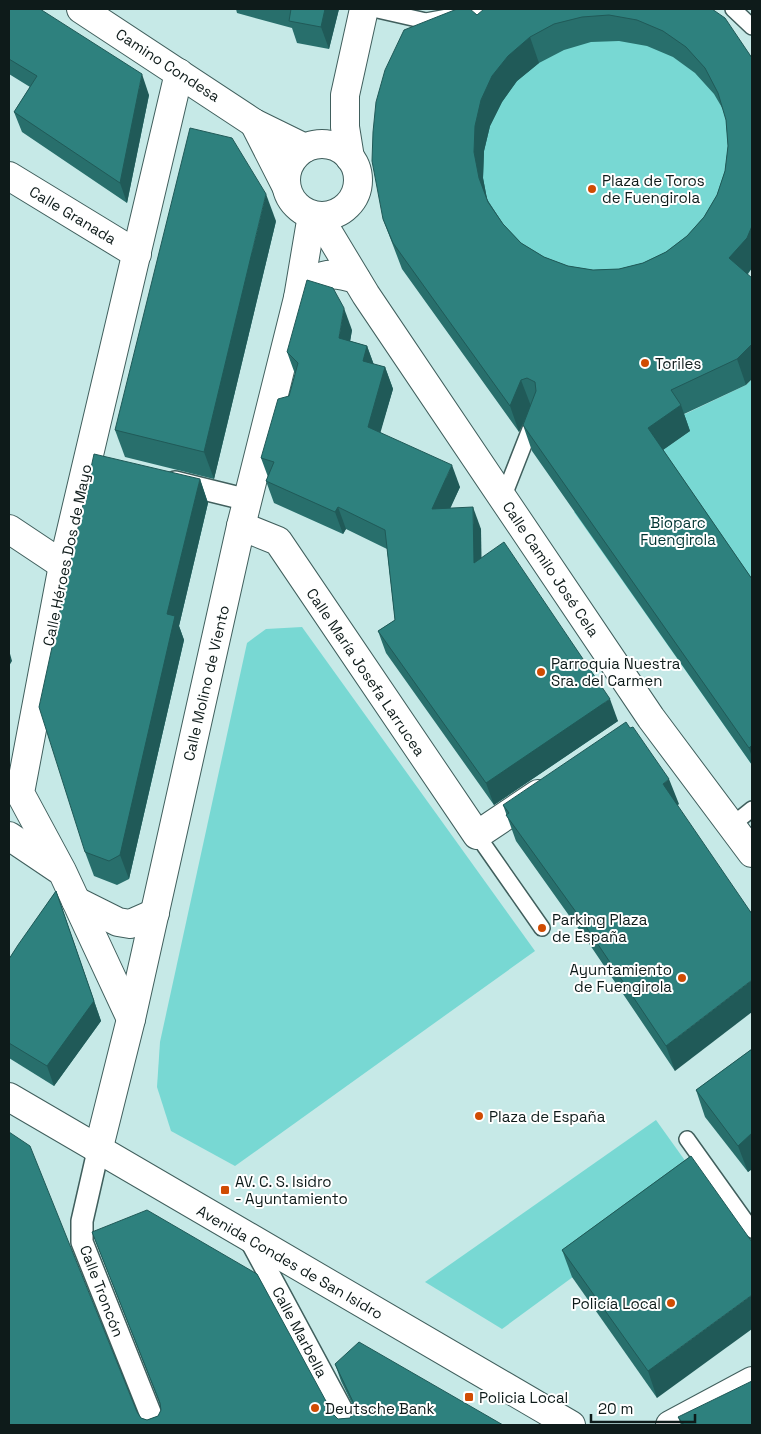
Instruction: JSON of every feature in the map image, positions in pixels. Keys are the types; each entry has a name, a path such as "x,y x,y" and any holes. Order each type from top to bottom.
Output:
{"street":[{"name":"Camino Condesa","path":"81,9 254,122 310,147"},
{"path":"350,158 344,127 345,96 364,9"},
{"name":"Calle Héroes Dos de Mayo","path":"131,1019 62,871 20,793 63,565 97,463 137,254 179,72"},
{"path":"310,147 335,146 350,158 356,167 358,188 348,206 340,212 315,216 298,207 290,198 286,186 286,175 290,164 310,147 345,96"},
{"name":"Camino Condesa","path":"254,122 286,186"},
{"name":"Calle Granada","path":"9,176 137,254"},
{"name":"Calle Camilo José Cela","path":"348,206 348,232 356,279"},
{"name":"Calle Camilo José Cela","path":"315,216 503,498 641,724 742,817 752,853"},
{"name":"Calle Molino de Viento","path":"98,1151 131,1019 241,526 298,298 315,216"},
{"path":"298,298 310,283 325,274 338,274 356,279"},
{"path":"154,477 248,500"},
{"name":"Calle María Josefa Larrucea","path":"241,526 278,541 476,835"},
{"path":"9,529 63,565"},
{"path":"476,835 558,780"},
{"path":"9,836 62,871"},
{"path":"76,902 118,922 130,924 155,913"},
{"name":"Avenida Condes de San Isidro","path":"9,1098 571,1425"},
{"name":"Calle Troncón","path":"98,1151 82,1221 82,1242 155,1425"},
{"name":"Calle Marbella","path":"250,1238 350,1425"},
{"path":"670,1425 752,1381"}],"lane":[{"path":"373,9 426,21 492,9"},
{"path":"732,9 752,27"},
{"path":"503,498 537,413"},
{"path":"476,835 542,928"},
{"path":"687,1139 752,1230"}],"green space":[{"name":"Plaza de Toros de Fuengirola","path":"532,9 752,70 752,268 717,308 552,338 441,103"},
{"name":"Bioparc Fuengirola","path":"752,379 752,765 574,512 690,431 681,416 746,385"},
{"path":"302,627 535,951 235,1166 171,1131 157,1087 160,1042 247,643 266,629"},
{"path":"656,1120 701,1183 502,1329 425,1282"}],"building":[{"path":"9,9 40,9 142,74 120,183 14,112 37,76 9,59"},
{"path":"291,9 325,9 321,27 289,21"},
{"path":"457,9 470,9 477,15 484,9 712,9 725,18 752,58 752,226 747,238 729,258 752,278 752,344 737,359 671,390 681,405 648,428 752,579 752,745 749,748 523,425 536,391 535,382 527,378 521,380 510,406 393,243 383,219 372,161 373,132 376,102 385,70 404,30","holes":["609,15 637,20 663,31 686,47 705,68 718,93 726,120 728,146 725,171 717,195 704,217 687,236 666,252 643,263 619,269 593,270 568,266 544,257 521,243 503,224 488,202 479,178 474,152 475,126 481,100 492,76 508,56 530,37 554,24 582,17"]},
{"path":"190,128 232,138 266,194 204,452 115,430"},
{"path":"307,280 333,288 344,308 339,338 367,346 363,361 385,367 368,427 452,465 432,509 473,507 474,563 504,542 610,699 486,783 378,631 395,620 385,530 338,507 335,512 266,481 274,462 261,458 278,399 289,396 298,363 287,352"},
{"path":"94,454 200,479 167,614 175,616 120,855 109,861 85,852 39,707"},
{"path":"626,722 630,728 633,727 669,779 663,784 752,914 752,980 666,1046 581,919 506,815 509,813 503,805"},
{"path":"56,891 94,1001 47,1066 9,1043 9,959"},
{"path":"752,1049 752,1133 738,1146 696,1090"},
{"path":"9,1132 30,1146 141,1418 147,1420 158,1416 161,1410 160,1403 92,1232 147,1210 257,1274 333,1414 338,1419 350,1418 356,1408 335,1364 359,1342 503,1425 9,1425"},
{"name":"Policía Local","path":"691,1156 752,1242 752,1295 648,1371 562,1250"},
{"path":"752,1381 752,1425 684,1425 678,1417"}],"place":[{"name":"Plaza de Toros de Fuengirola","path":"592,189"},
{"name":"Toriles","path":"645,363"},
{"name":"Parroquia Nuestra Sra. del Carmen","path":"541,672"},
{"name":"Parking Plaza de España","path":"542,928"},
{"name":"Ayuntamiento de Fuengirola","path":"682,978"},
{"name":"Plaza de España","path":"479,1116"},
{"name":"AV. C. S. Isidro - Ayuntamiento","path":"225,1190"},
{"name":"Policía Local","path":"671,1303"},
{"name":"Policia Local","path":"469,1397"},
{"name":"Deutsche Bank","path":"315,1408"}]}
